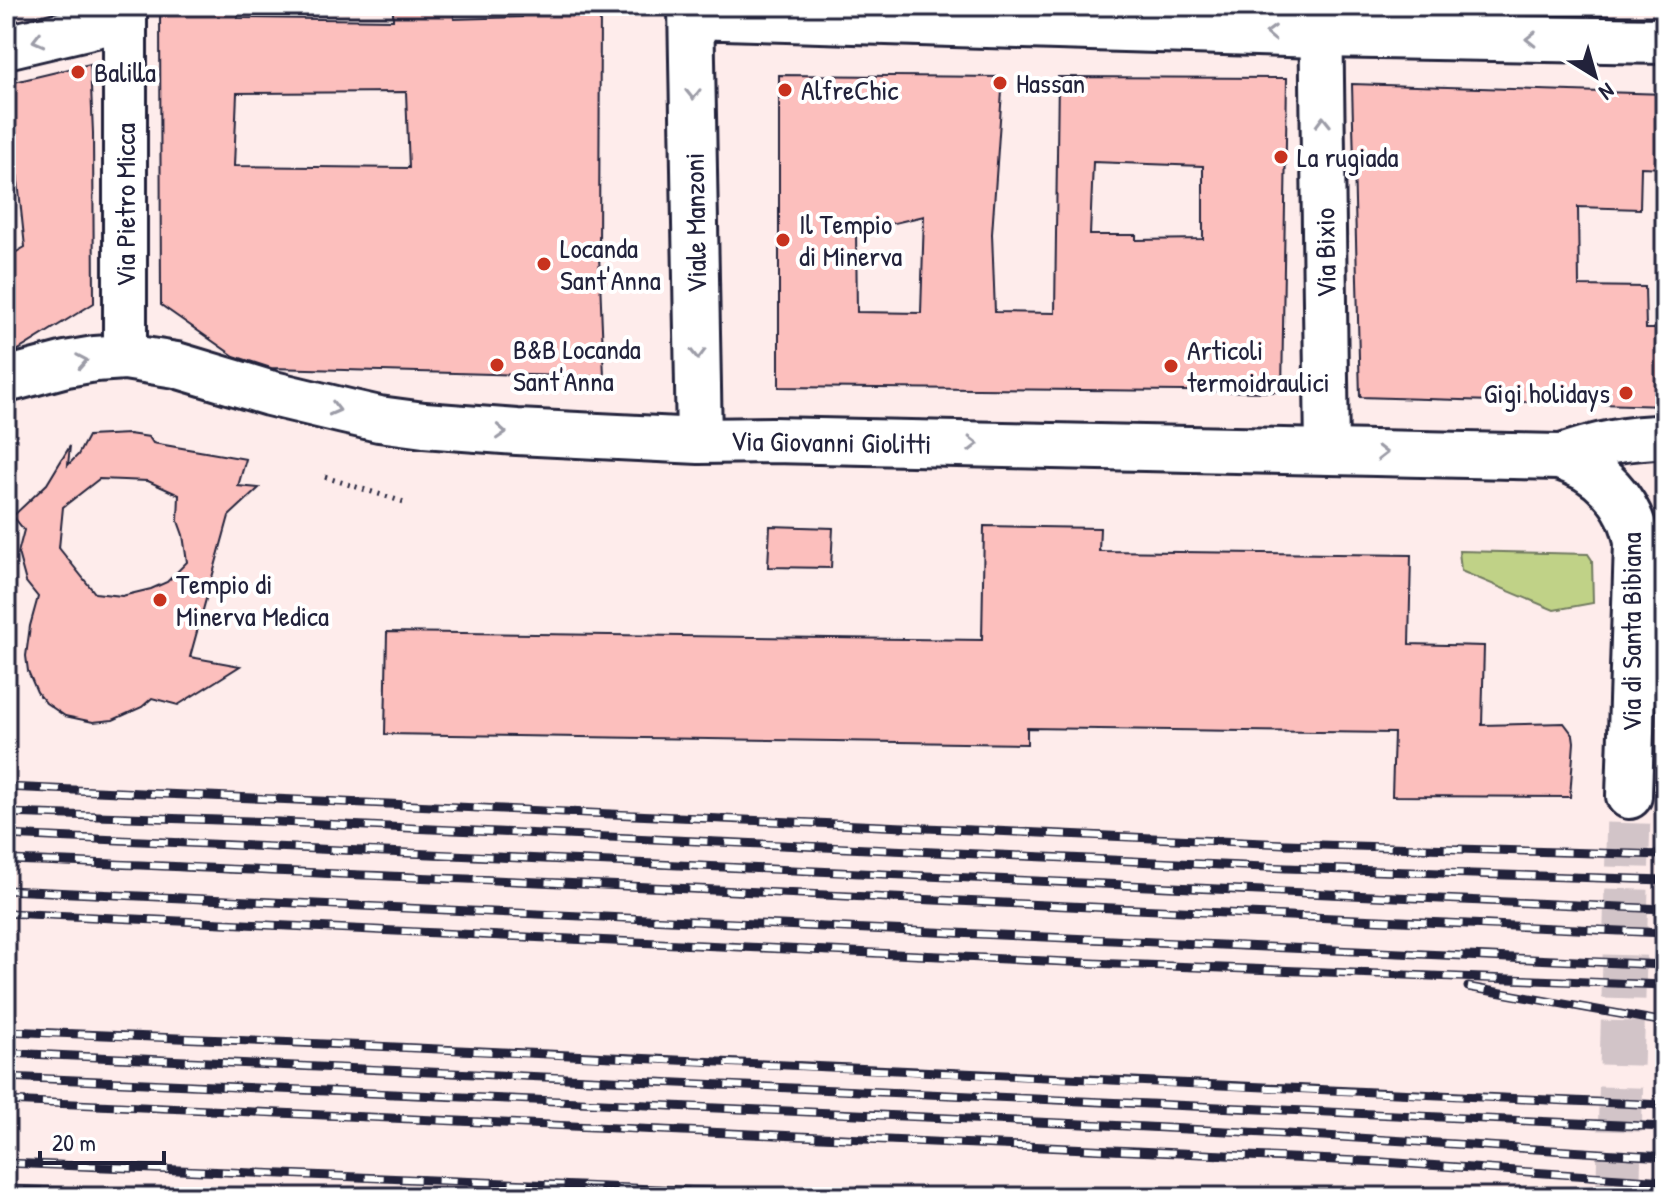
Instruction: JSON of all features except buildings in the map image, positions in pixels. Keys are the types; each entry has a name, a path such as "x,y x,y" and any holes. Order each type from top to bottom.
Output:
{"main road":[{"path":"691,11 1321,20 1665,41"},
{"name":"Viale Manzoni","path":"691,11 699,441"},
{"name":"Via Giovanni Giolitti","path":"6,380 66,364 125,357 176,365 269,393 379,419 477,430 699,441 788,440 1559,457"},
{"name":"Via di Santa Bibiana","path":"1559,457 1592,472 1609,487 1634,526 1637,543 1629,796"}],"street":[{"path":"6,47 125,12"},
{"name":"Via Pietro Micca","path":"125,12 125,357"},
{"name":"Via Bixio","path":"1321,20 1327,452"},
{"name":"Via Giovanni Giolitti","path":"1559,457 1616,440 1665,437"}],"path":[{"path":"325,477 407,503"}],"green space":[{"path":"1459,551 1588,554 1592,560 1593,603 1554,610 1461,571"}],"tunnel":[{"path":"1618,1197 1629,796"}],"railway":[{"path":"6,787 1285,844 1665,855"},
{"path":"6,813 279,822 1286,868 1665,880"},
{"path":"6,835 1665,909"},
{"path":"6,860 1665,933"},
{"path":"6,890 1665,965"},
{"path":"6,913 1090,963 1665,985"},
{"path":"1468,987 1665,1022"},
{"path":"6,1031 1665,1105"},
{"path":"6,1053 1665,1127"},
{"path":"6,1077 1106,1125 1665,1157"},
{"path":"6,1101 1382,1162 1665,1181"},
{"path":"6,1163 854,1197"},
{"path":"6,1189 212,1197"}],"place":[{"name":"Balilla","path":"78,72"},
{"name":"Hassan","path":"1000,83"},
{"name":"AlfreChic","path":"785,90"},
{"name":"La rugiada","path":"1281,157"},
{"name":"Il Tempio di Minerva","path":"783,240"},
{"name":"Locanda Sant'Anna","path":"544,264"},
{"name":"B&B Locanda Sant'Anna","path":"497,365"},
{"name":"Articoli termoidraulici","path":"1171,366"},
{"name":"Gigi holidays","path":"1626,393"},
{"name":"Tempio di Minerva Medica","path":"160,600"}]}
